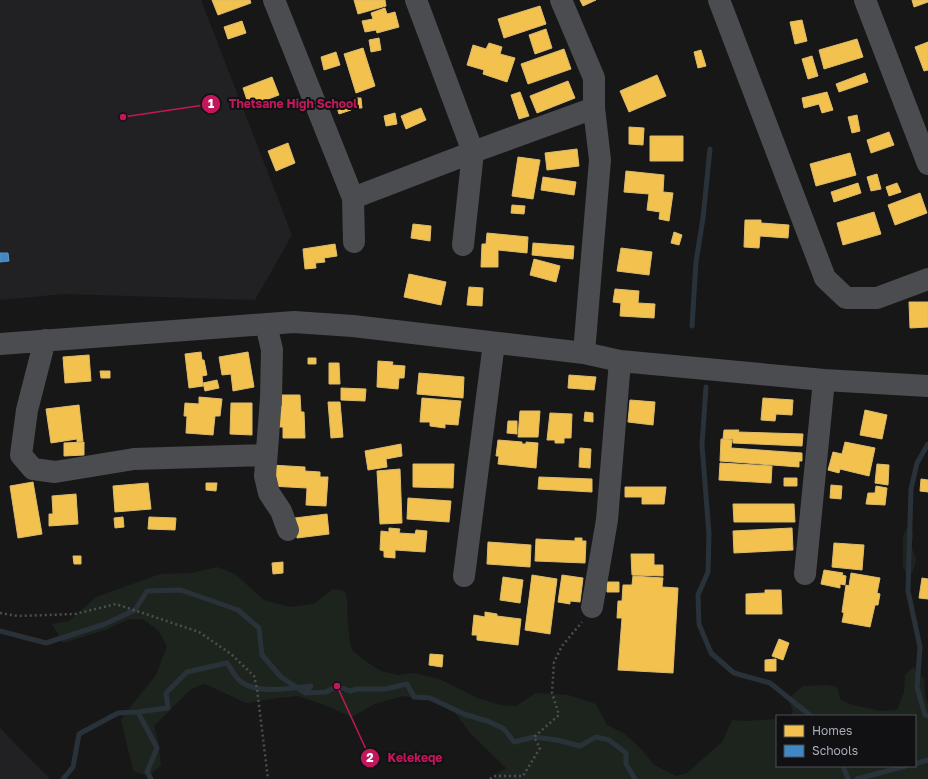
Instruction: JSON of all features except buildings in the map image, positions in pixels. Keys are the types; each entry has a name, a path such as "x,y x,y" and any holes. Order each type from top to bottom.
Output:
{"street":[{"path":"274,0 353,198 354,242"},
{"path":"416,0 473,152 462,246"},
{"path":"561,0 594,78 594,108 600,160 584,353"},
{"path":"719,0 825,278 846,298 877,298 928,279"},
{"path":"865,0 928,164"},
{"path":"353,198 594,108"},
{"path":"0,344 294,322 352,326 584,353 620,361 824,380 928,386"},
{"path":"266,324 272,350 271,398 264,476 268,493 281,511 288,530"},
{"path":"45,340 27,410 21,455 33,469 55,472 134,459 266,455"},
{"path":"464,576 494,343"},
{"path":"592,608 607,520 620,361"},
{"path":"805,574 824,380"}],"path":[{"path":"0,613 18,616 75,614 116,604 200,632 231,654 254,676 257,689 268,779"},
{"path":"490,779 494,776 523,776 527,770 540,748 534,737 559,715 552,693 554,662 562,646 592,608"}],"shaded area":[{"path":"0,0 201,0 292,235 255,300 64,294 0,300"},
{"path":"907,527 913,533 912,549 916,558 915,566 911,575 907,575 903,567 903,536"},
{"path":"217,567 235,574 264,600 290,607 314,604 333,589 345,591 350,643 353,651 381,671 398,675 414,673 439,679 480,699 500,705 516,706 536,693 568,695 596,704 607,725 625,734 642,750 654,765 676,776 687,773 722,742 732,720 746,721 776,719 776,767 916,767 916,715 791,715 793,711 788,699 803,686 828,685 837,687 841,700 853,705 881,711 897,710 904,692 905,675 913,667 924,679 925,695 928,704 928,779 495,779 494,776 506,768 471,734 455,713 431,700 403,696 375,704 352,717 298,696 246,703 205,684 191,689 154,726 158,741 161,765 149,776 133,771 121,719 156,675 167,646 158,630 142,619 129,619 108,629 63,643 52,624 69,621 96,597 160,574 191,573"},
{"path":"0,728 50,779 0,779"}],"waterway":[{"path":"692,326 696,262 703,218 710,149"},
{"path":"706,387 702,445 709,534 708,572 698,595 699,624 711,653 734,673 770,683 810,715"},
{"path":"928,444 917,463 911,489 908,591 920,647 917,687 925,715 928,716"},
{"path":"0,631 46,643 105,624 135,610 147,591 181,590 238,610 259,628 262,655 281,677 305,693 326,692 337,686 350,691 357,689 385,689 407,684 414,697 430,698 464,714 490,722 504,729 514,742 534,737 557,740 580,746 596,737 609,740 626,753 626,764 635,779"},
{"path":"151,779 147,772 157,748 138,712 168,708 166,693 187,672 227,663 238,679 247,685 255,688 274,690 311,686 305,693"},
{"path":"63,779 73,767 79,734 118,713 138,712"},
{"path":"916,764 928,760"},
{"path":"843,767 848,779"},
{"path":"857,779 902,767"}],"place":[{"name":"Thetsane High School","path":"123,117"},
{"name":"Kelekeqe","path":"337,686"}]}
